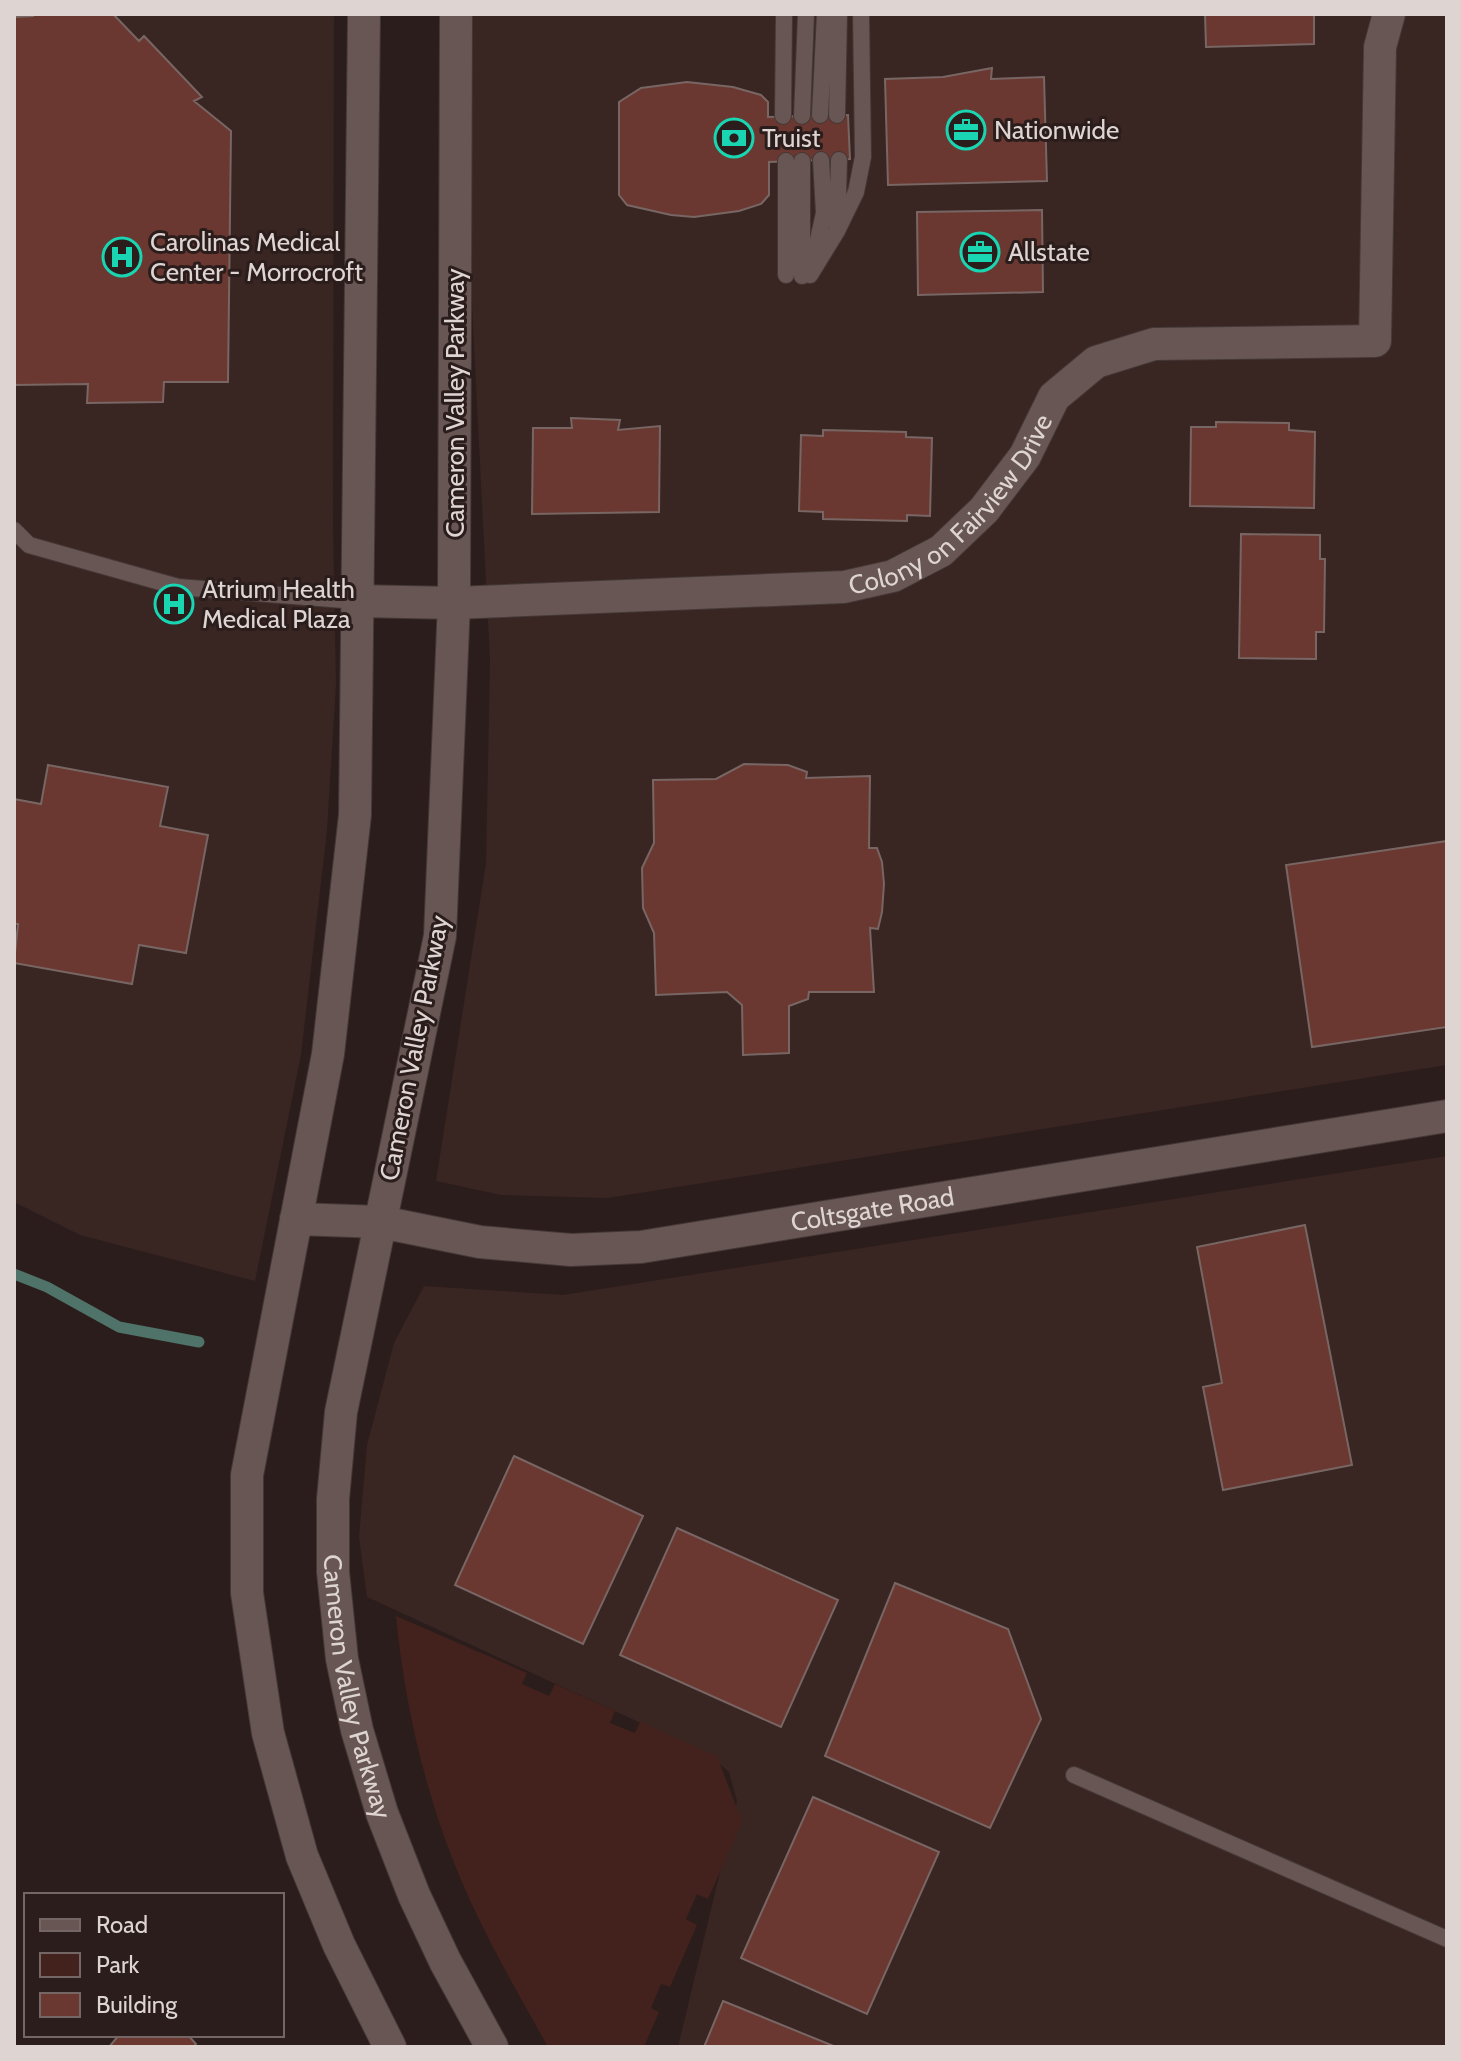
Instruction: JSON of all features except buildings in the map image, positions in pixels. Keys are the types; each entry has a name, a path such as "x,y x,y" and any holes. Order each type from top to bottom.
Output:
{"street":[{"path":"364,14 355,815 328,1054 247,1475 247,1593 268,1733 302,1856 339,1945 390,2047"},
{"name":"Cameron Valley Parkway","path":"456,14 454,603 440,936 340,1427 333,1499 333,1572 342,1659 357,1730 382,1813 420,1907 492,2047"},
{"name":"Colony on Fairview Drive","path":"357,601 454,603 844,587 893,576 941,551 984,510 1025,456 1054,397 1096,362 1154,344 1375,341 1380,47 1389,14"},
{"name":"Coltsgate Road","path":"296,1219 381,1222 480,1242 571,1250 641,1247 1447,1116"}],"lane":[{"path":"783,116 784,14"},
{"path":"802,116 806,14"},
{"path":"825,14 828,115 839,14"},
{"path":"799,276 837,231 856,192 863,157 861,14"},
{"path":"799,276 824,213 821,160"},
{"path":"837,231 839,160"},
{"path":"794,161 799,276"},
{"path":"14,530 29,545 178,587 357,601"},
{"path":"1074,1775 1447,1939"}],"shaded area":[{"name":"Atrium Health Medical Plaza","path":"14,14 334,14 333,525 336,684 327,830 301,1055 255,1281 80,1235 14,1202"},
{"path":"470,14 1447,14 1447,1065 608,1198 501,1195 436,1181 486,863 490,661 470,266"},
{"path":"1447,1156 1447,2047 678,2047 737,1801 729,1772 708,1754 367,1597 359,1537 367,1445 394,1343 424,1286 563,1295"}],"green space":[{"path":"396,1616 527,1673 522,1684 549,1696 555,1684 615,1711 610,1723 635,1733 640,1722 717,1756 742,1822 708,1899 697,1894 686,1919 697,1925 670,1987 661,1984 651,2008 659,2012 644,2047 548,2047 486,1933 447,1845 414,1732"}],"waterway":[{"path":"14,1274 47,1287 119,1327 199,1342"}],"place":[{"name":"Nationwide","path":"966,130"},
{"name":"Truist","path":"734,138"},
{"name":"Allstate","path":"980,252"},
{"name":"Carolinas Medical Center - Morrocroft","path":"122,257"},
{"name":"Atrium Health Medical Plaza","path":"174,604"}]}
